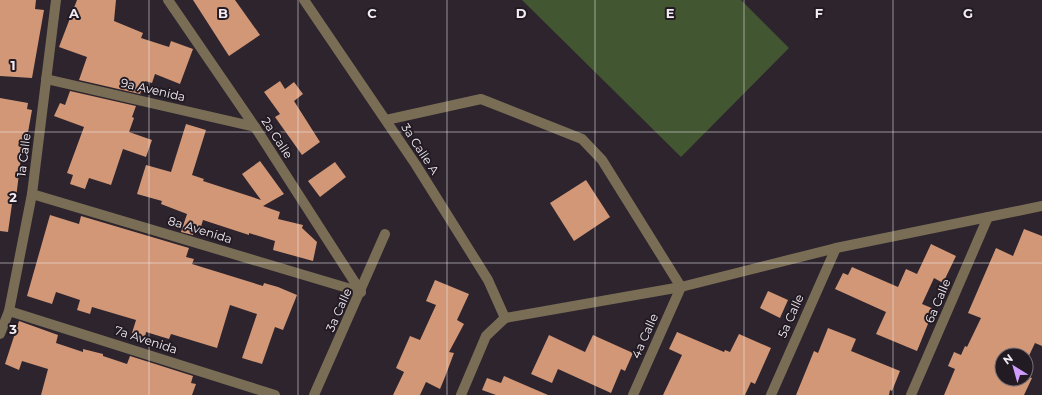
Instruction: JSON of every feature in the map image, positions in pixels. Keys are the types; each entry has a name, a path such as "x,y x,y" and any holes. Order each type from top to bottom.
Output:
{"street":[{"name":"1a Calle","path":"0,334 9,311 32,194 56,0"},
{"name":"2a Calle","path":"168,0 255,127 361,292"},
{"name":"3a Calle A","path":"304,0 386,120 488,280 505,318"},
{"name":"9a Avenida","path":"46,79 255,127"},
{"path":"386,120 481,99 582,139 602,160 680,288"},
{"name":"8a Avenida","path":"32,194 361,292"},
{"path":"461,395 486,336 505,318 680,288 836,248 1042,206"},
{"name":"6a Calle","path":"911,395 988,217"},
{"name":"3a Calle","path":"314,395 361,292 385,234"},
{"name":"5a Calle","path":"771,395 836,248"},
{"name":"4a Calle","path":"633,395 680,288"},
{"name":"7a Avenida","path":"9,311 275,395"}],"green space":[{"path":"522,0 741,0 789,48 681,157"}],"building":[{"path":"0,0 36,0 35,9 44,10 32,78 0,76"},
{"path":"77,0 116,0 114,21 143,33 141,38 169,47 171,41 193,49 180,84 155,74 152,83 145,81 140,94 79,80 87,57 59,47"},
{"path":"193,0 235,0 260,35 229,56"},
{"path":"280,81 285,89 294,82 303,94 294,101 320,142 302,155 275,117 280,114 264,92"},
{"path":"70,91 136,106 129,132 152,140 146,157 123,149 111,185 89,178 85,189 70,184 73,175 67,173 84,127 54,116 60,103 65,105"},
{"path":"0,98 28,103 27,109 32,110 25,149 22,149 16,198 13,197 8,232 0,231"},
{"path":"186,124 206,130 192,175 204,179 203,181 261,200 242,174 260,161 284,194 263,206 280,212 278,219 303,225 302,228 317,242 313,261 273,250 275,241 249,233 249,235 203,220 200,230 195,228 193,235 181,232 187,214 161,204 162,201 137,194 146,165 171,172"},
{"path":"335,162 346,177 320,197 308,181"},
{"path":"586,180 610,217 574,241 550,203"},
{"path":"50,215 79,224 81,216 189,248 186,257 194,259 192,264 263,286 264,283 278,287 297,295 283,330 275,327 262,364 242,358 257,314 230,305 217,348 171,334 169,339 146,332 145,337 132,333 136,320 92,307 90,314 77,310 80,300 56,292 52,304 27,296"},
{"path":"1024,229 1042,236 1042,346 1035,343 1033,347 994,347 994,387 1028,387 1024,395 944,395 955,369 948,366 954,352 961,355 965,346 967,347 981,318 968,313 996,248 1013,256"},
{"path":"931,244 956,256 943,283 934,278 922,304 934,309 917,351 876,334 886,312 835,289 843,273 848,275 852,267 898,287 906,269 917,274"},
{"path":"435,280 469,294 457,320 464,324 449,352 454,353 440,389 426,382 420,395 393,395 404,372 396,368 410,336 420,340 436,305 426,301"},
{"path":"768,291 788,300 780,318 760,308"},
{"path":"19,321 58,335 56,343 83,352 83,349 103,354 103,356 127,364 130,356 193,376 191,383 196,384 192,395 41,395 48,369 22,361 19,370 5,364"},
{"path":"828,328 856,339 851,351 900,371 889,395 796,395 814,351 818,353"},
{"path":"677,332 724,352 725,350 730,352 739,334 771,348 755,384 751,382 745,395 663,395 682,355 669,349"},
{"path":"549,335 585,352 593,335 633,353 625,371 621,369 611,393 558,369 552,383 531,374"},
{"path":"504,376 548,395 496,395 482,390 487,378 501,383"}]}
